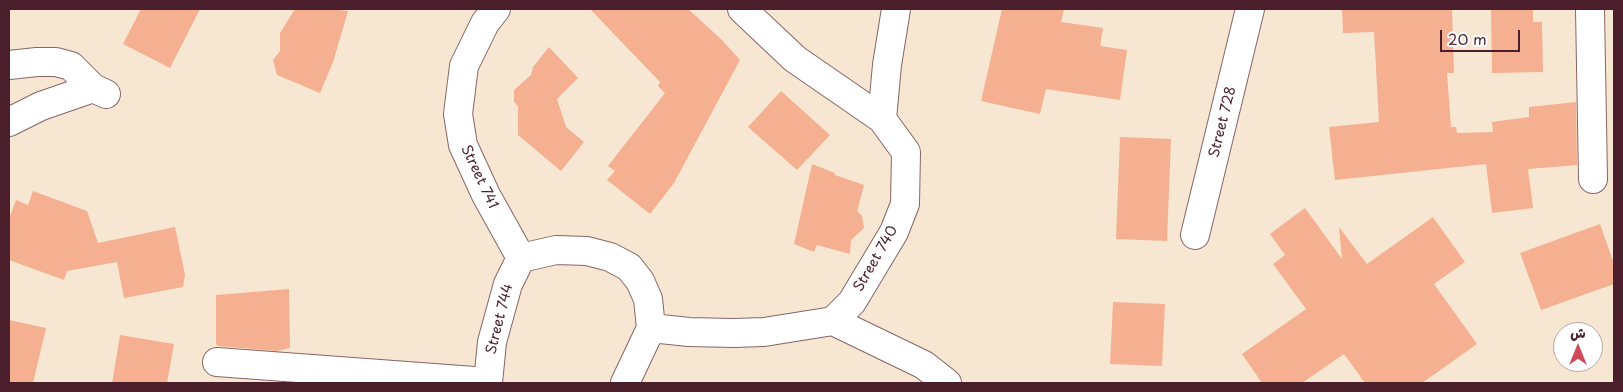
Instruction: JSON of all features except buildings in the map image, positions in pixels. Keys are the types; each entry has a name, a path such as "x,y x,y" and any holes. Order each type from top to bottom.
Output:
{"street":[{"name":"Street 741","path":"496,9 485,23 464,66 458,114 463,145 486,195 521,258"},
{"name":"Street 740","path":"742,9 795,59 882,119 906,152 905,204 894,232 852,302 833,321"},
{"path":"882,119 887,65 896,9"},
{"name":"Street 728","path":"1195,235 1250,9"},
{"path":"1590,9 1593,179"},
{"path":"9,65 56,62 71,66 100,91 41,106 9,122"},
{"path":"521,258 556,250 586,251 610,257 629,267 640,280 648,300 652,328 625,383"},
{"name":"Street 744","path":"488,383 492,342 508,284 521,258"},
{"path":"652,328 690,332 764,332 833,321 924,365 947,383"},
{"path":"217,362 488,383"}]}
